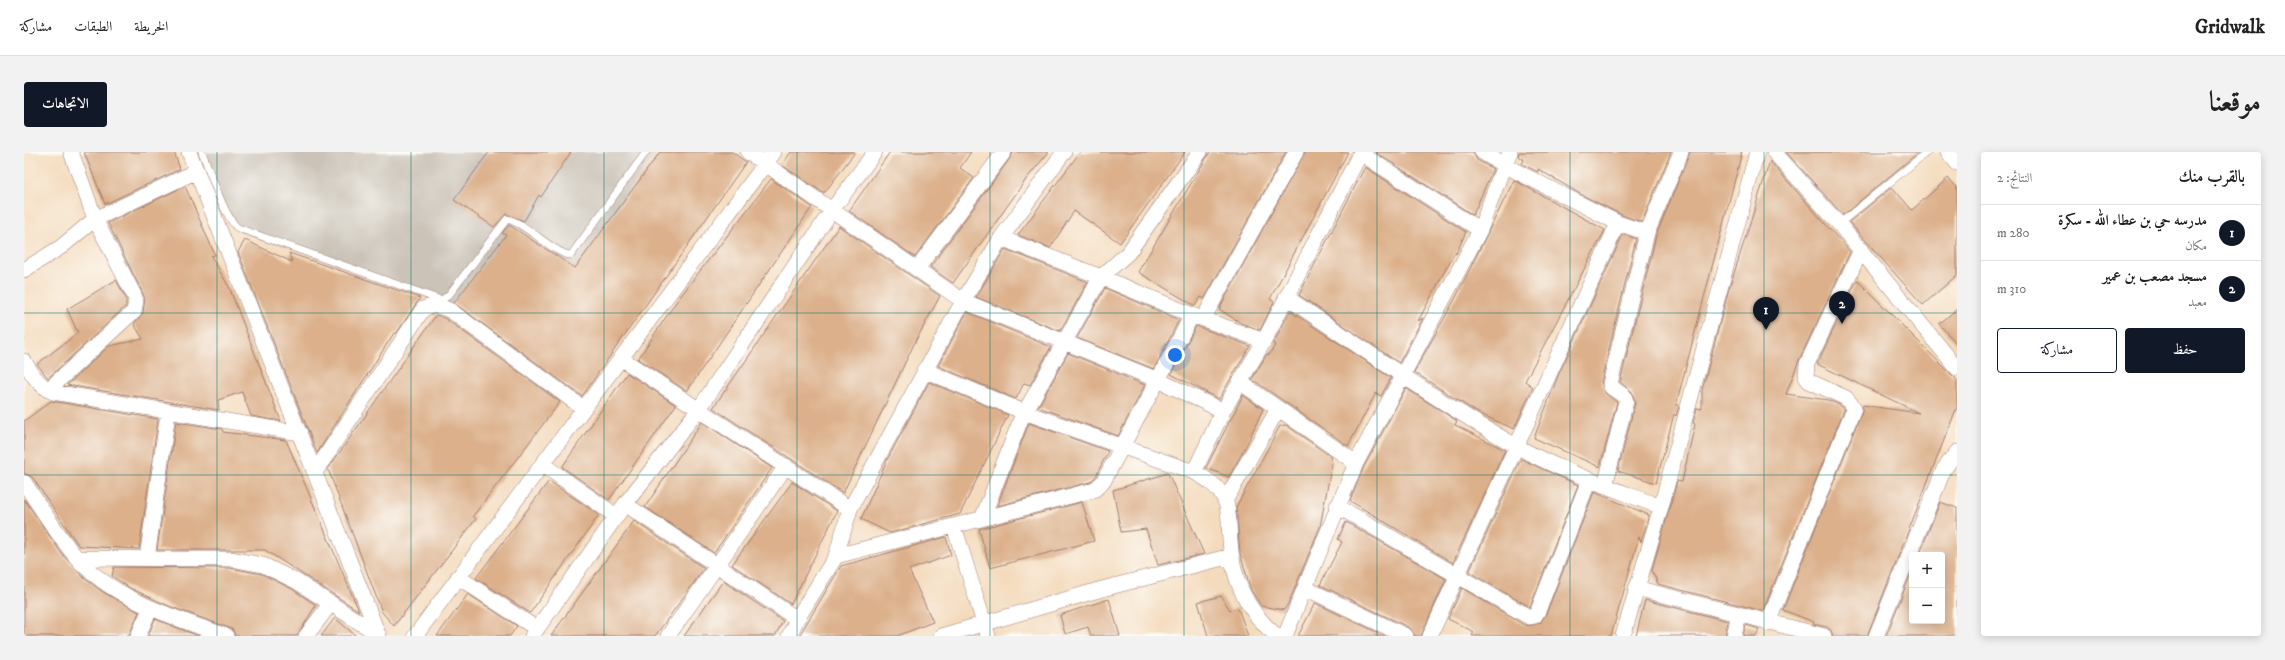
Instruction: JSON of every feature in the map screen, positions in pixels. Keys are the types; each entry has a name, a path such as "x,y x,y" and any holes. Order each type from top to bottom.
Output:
{"street":[{"path":"48,390 134,311 136,306 134,295 95,219 70,152"},
{"path":"189,152 379,635"},
{"path":"748,152 770,158 832,210 962,301 1158,380 1223,411"},
{"path":"458,577 535,633 620,510 699,409 832,210 875,152"},
{"path":"917,269 1004,152"},
{"path":"789,636 797,619 836,556 850,509 962,301 1001,238 1064,152"},
{"path":"982,519 1024,412 1101,277 1128,253 1200,152"},
{"path":"836,556 1094,490 1103,482 1158,380 1296,152"},
{"path":"1482,152 1507,159 1618,223 1647,232"},
{"path":"1605,486 1626,401 1624,396 1611,387 1610,384 1647,232 1681,152"},
{"path":"1623,636 1661,507 1756,152"},
{"path":"1774,152 1839,224 1957,368"},
{"path":"1948,152 1957,163"},
{"path":"1194,472 1223,411 1264,341 1361,153 1480,230"},
{"path":"415,636 770,158"},
{"path":"1286,636 1337,506 1356,463 1480,230 1507,159"},
{"path":"24,270 61,247 95,219 197,171"},
{"path":"1430,636 1618,223"},
{"path":"1001,238 1101,277 1197,317 1264,341"},
{"path":"1768,623 1854,408 1846,398 1809,381 1806,371 1807,364 1861,250"},
{"path":"1286,297 1402,375 1516,446 1589,480 1661,507"},
{"path":"315,472 423,309 430,306 441,306 451,311 583,408"},
{"path":"622,359 850,509"},
{"path":"24,361 38,382 48,390 66,395 168,413 300,433"},
{"path":"924,370 1024,412 1122,448 1194,472 1216,488 1225,501 1231,556 1235,577 1246,602 1263,624 1277,636"},
{"path":"1240,382 1356,463"},
{"path":"1225,501 1278,409"},
{"path":"147,558 168,413"},
{"path":"1876,636 1944,470 1957,452"},
{"path":"542,464 717,566 797,619"},
{"path":"668,636 786,466"},
{"path":"1337,506 1458,575 1525,616 1535,616 1589,480"},
{"path":"24,482 77,558 126,595 150,609 226,636"},
{"path":"954,526 987,630"},
{"path":"941,636 987,630 1102,589 1231,556"},
{"path":"77,558 231,559 263,565 296,581 379,635"},
{"path":"1305,588 1406,636"},
{"path":"1636,588 1740,614 1802,634 1824,636"},
{"path":"306,636 331,604"},
{"path":"138,636 150,609"},
{"path":"1734,636 1740,614"}],"lane":[{"path":"202,152 227,213 232,223 238,228 441,300 448,296 507,219 530,230 563,254 571,255 646,152"},
{"path":"1839,224 1927,152"}],"shaded area":[{"path":"202,152 657,152 575,268 514,225 450,308 418,291 232,228"}],"building":[{"path":"84,152 174,152 180,169 105,204"},
{"path":"489,152 571,152 541,197 539,195 524,221 506,214 494,227 454,200"},
{"path":"660,152 732,152 746,162 582,396 454,303 506,235 502,233 509,225 575,268"},
{"path":"791,152 855,152 825,192 822,192 782,165"},
{"path":"890,152 971,152 960,168 974,178 915,257 849,211"},
{"path":"1013,152 1049,152 1027,178 953,283 930,267 1011,157"},
{"path":"1080,152 1185,152 1120,243 1074,211 1050,248 1018,235"},
{"path":"1210,152 1286,152 1204,299 1201,297 1195,306 1138,272"},
{"path":"1305,152 1348,152 1270,299 1274,302 1260,330 1241,323 1219,309"},
{"path":"1375,152 1473,152 1477,160 1493,169 1473,215"},
{"path":"1519,152 1671,152 1642,222 1622,215 1582,195 1538,169 1538,172 1522,164 1524,160 1518,156"},
{"path":"1690,152 1742,152 1676,405 1679,406 1676,416 1674,414 1656,483 1618,471 1635,403 1632,392 1620,382 1656,236"},
{"path":"1786,152 1919,152 1843,215"},
{"path":"1770,161 1850,252 1799,360 1786,394 1828,400 1840,405 1844,410 1763,611 1658,584 1652,570 1677,481 1682,482 1695,424 1693,423 1697,408 1702,409 1702,391 1728,292"},
{"path":"1365,167 1466,232 1456,254 1455,252 1418,321 1423,318 1399,363 1299,295"},
{"path":"1948,178 1957,187 1957,275 1923,305 1849,222 1892,187 1912,210"},
{"path":"771,179 812,207 687,391 638,359 676,302"},
{"path":"1514,180 1605,230 1525,381 1533,387 1514,429 1478,413 1414,372 1455,299"},
{"path":"185,186 215,255 211,256 229,287 281,421 251,416 242,392 218,400 219,410 67,385 109,346 143,339 134,324 143,313 145,298 108,223"},
{"path":"839,226 940,296 914,344 843,493 713,408"},
{"path":"1623,234 1636,239 1601,382 1606,394 1617,402 1600,467 1534,438 1558,376"},
{"path":"245,240 292,262 289,253 420,298 396,334 394,333 317,453 238,252"},
{"path":"1005,249 1088,282 1060,331 976,297"},
{"path":"116,280 126,298 126,306 48,378 37,364 78,333 67,309"},
{"path":"1857,280 1957,380 1957,407 1867,636 1833,636 1831,630 1827,627 1813,624 1814,622 1783,610 1862,411 1862,405 1919,413 1817,364"},
{"path":"1105,288 1179,320 1154,369 1077,338"},
{"path":"1957,309 1957,344 1939,324"},
{"path":"1290,311 1391,378 1381,396 1376,393 1348,446 1252,379 1267,354 1269,355 1275,345 1273,344"},
{"path":"967,312 1051,347 1030,385 1024,383 1016,399 938,366"},
{"path":"436,315 446,319 560,402 473,516 476,519 394,626 382,612 328,469"},
{"path":"1196,326 1250,346 1219,399 1171,374"},
{"path":"1068,353 1145,385 1118,436 1038,407"},
{"path":"627,373 676,405 609,500 562,467"},
{"path":"929,382 1008,415 960,514 890,533 861,519 887,460"},
{"path":"1406,388 1457,421 1455,425 1505,450 1453,563 1350,501 1364,467"},
{"path":"1243,395 1263,409 1247,444 1229,477 1206,468"},
{"path":"51,401 158,419 139,549 79,546 32,477 24,473 24,421"},
{"path":"176,422 222,429 223,432 286,440 359,611 265,550 157,550"},
{"path":"702,422 772,468 714,553 645,507"},
{"path":"1029,423 1108,451 1096,476 1090,482 997,506"},
{"path":"1286,425 1330,456 1332,463 1320,527 1289,602 1284,610 1261,606 1251,590 1240,553 1236,507 1280,426"},
{"path":"1521,459 1578,485 1530,607 1469,572"},
{"path":"1168,473 1204,554 1158,565 1146,529 1121,532 1113,490"},
{"path":"549,481 599,515 530,613 476,578"},
{"path":"792,482 837,511 791,604 732,565"},
{"path":"1594,492 1649,515 1641,542 1639,537 1611,636 1472,636 1474,632 1448,619 1462,588 1524,625 1530,626 1540,623 1546,614"},
{"path":"24,499 62,554 84,578 103,592 139,612 129,636 24,636"},
{"path":"1082,502 1094,541 990,568 979,529"},
{"path":"1940,502 1957,508 1957,636 1886,636 1909,578 1909,624 1945,624 1945,552 1920,552"},
{"path":"634,521 704,568 693,584 655,636 551,636"},
{"path":"1346,522 1446,579 1421,636 1415,636 1410,628 1320,585 1342,542 1338,539"},
{"path":"946,537 951,555 909,570 933,622 897,636 799,636 841,566"},
{"path":"114,567 230,568 262,574 292,589 316,605 297,636 235,636 233,630 229,628 169,606 130,588 112,576"},
{"path":"723,581 783,621 775,636 684,636"},
{"path":"468,594 517,626 510,636 437,636"},
{"path":"1221,596 1230,610 1238,608 1248,636 1208,636 1198,602"},
{"path":"1109,599 1120,636 1091,636 1088,627 1065,634 1060,615"},
{"path":"1645,600 1728,621 1725,636 1636,636"},
{"path":"1315,603 1385,636 1298,636"},
{"path":"335,618 356,636 321,636"},
{"path":"155,619 183,630 199,636 148,636"},
{"path":"1746,625 1759,629 1756,636 1743,636"}],"place":[{"name":"مسجد مصعب بن عمير","path":"1842,324"},
{"name":"مدرسه حي بن عطاء الله - سكرة","path":"1766,330"}]}
